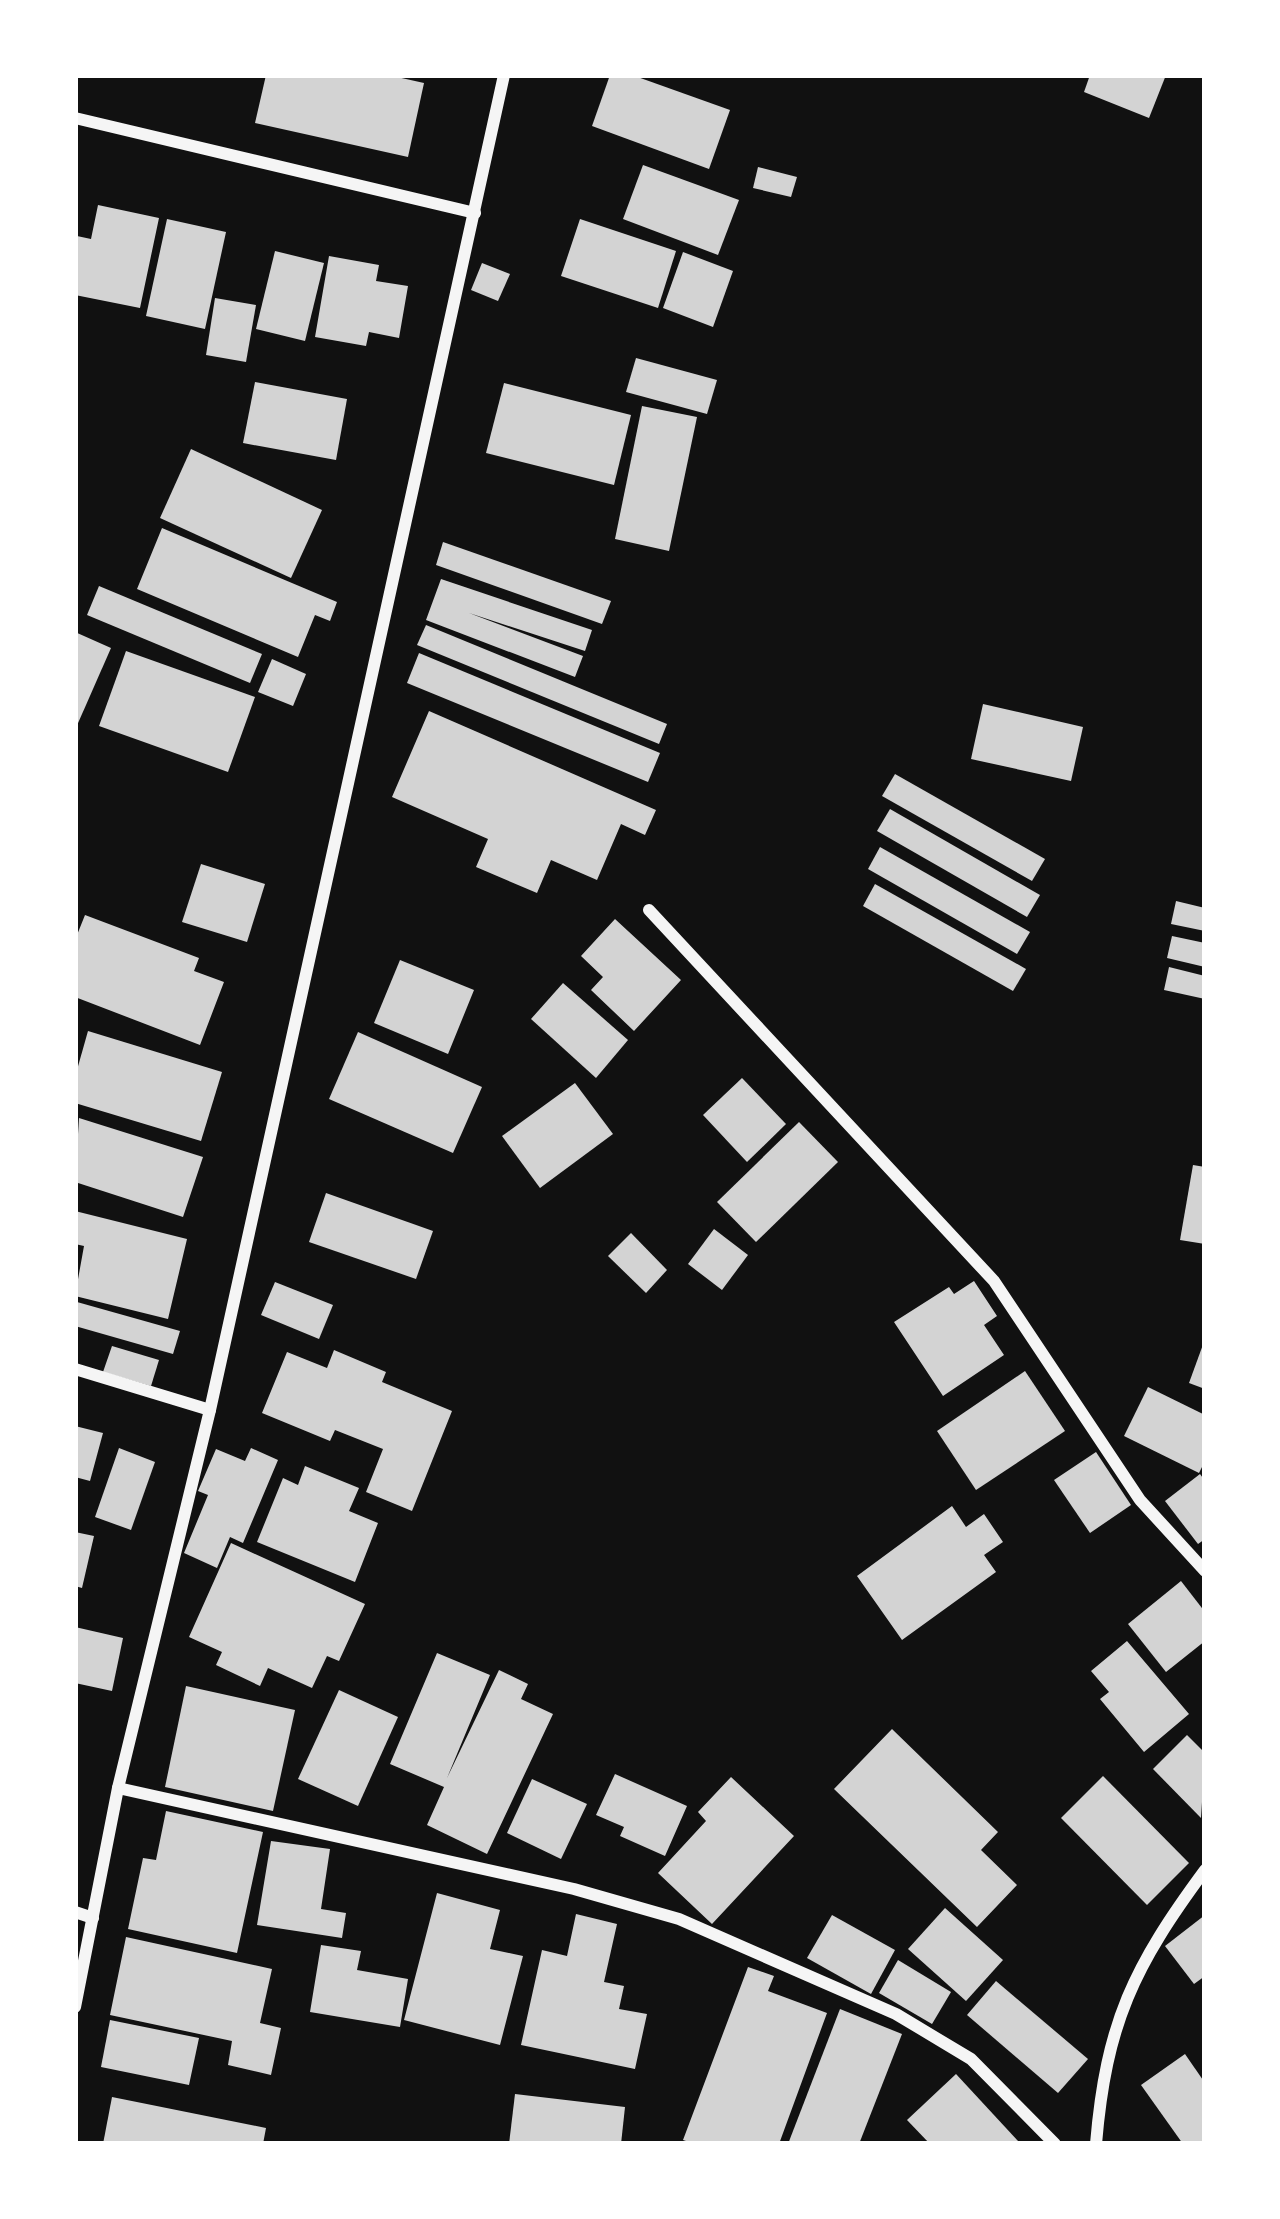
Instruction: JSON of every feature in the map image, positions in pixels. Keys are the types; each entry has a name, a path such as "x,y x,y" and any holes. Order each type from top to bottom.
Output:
{"street":[{"path":"75,2007 118,1788 210,1409 504,75"},
{"path":"75,118 475,213"},
{"path":"649,910 994,1281 1140,1500 1205,1570"},
{"path":"75,1369 210,1409"},
{"path":"118,1788 574,1889 679,1919 896,2014 971,2059 1055,2144"},
{"path":"1096,2144 1114,2031 1131,1981 1205,1870"},
{"path":"75,1912 93,1918"}],"building":[{"path":"266,75 388,75 424,83 408,157 255,123"},
{"path":"610,75 632,75 730,110 709,169 592,126"},
{"path":"1090,75 1166,75 1149,118 1084,92"},
{"path":"643,165 739,200 718,255 623,219"},
{"path":"758,167 797,177 791,197 753,188"},
{"path":"98,205 159,218 140,308 75,295 77,236 91,239"},
{"path":"167,219 226,232 205,329 146,316"},
{"path":"580,219 676,251 658,308 561,276"},
{"path":"275,251 324,263 305,341 256,329"},
{"path":"683,252 733,271 713,327 663,308"},
{"path":"329,256 379,265 376,281 408,286 399,338 369,332 366,346 315,337"},
{"path":"482,263 510,274 498,301 471,290"},
{"path":"215,298 256,305 246,362 206,355"},
{"path":"636,358 717,380 707,414 626,392"},
{"path":"255,382 347,399 336,460 243,443"},
{"path":"504,383 631,415 614,485 486,453"},
{"path":"642,406 697,417 669,551 615,539"},
{"path":"191,449 322,510 291,578 160,518"},
{"path":"162,528 337,602 330,621 315,615 298,657 137,589"},
{"path":"443,542 611,601 602,624 436,565"},
{"path":"441,579 592,630 585,651 469,613 583,656 575,677 426,620"},
{"path":"99,586 262,654 250,683 87,615"},
{"path":"426,625 667,724 659,744 417,645"},
{"path":"75,632 111,648 75,730"},
{"path":"126,651 255,697 228,772 99,726"},
{"path":"419,653 660,753 648,782 407,683"},
{"path":"272,659 306,674 293,706 258,692"},
{"path":"983,704 1083,727 1071,781 971,759"},
{"path":"429,711 656,810 645,835 621,824 597,880 551,860 537,893 476,867 488,839 392,797"},
{"path":"895,774 1045,859 1032,881 882,796"},
{"path":"890,809 1040,895 1027,917 877,831"},
{"path":"880,847 1030,932 1017,954 868,869"},
{"path":"201,864 265,884 247,942 182,922"},
{"path":"875,884 1026,969 1013,991 863,906"},
{"path":"1176,901 1205,908 1205,931 1171,924"},
{"path":"85,915 199,958 194,971 224,982 200,1045 75,997 75,940"},
{"path":"615,919 681,980 634,1031 591,990 603,977 581,956"},
{"path":"1172,936 1205,943 1205,967 1167,958"},
{"path":"400,960 474,990 448,1054 374,1023"},
{"path":"1169,967 1205,976 1205,999 1164,990"},
{"path":"563,983 628,1040 596,1078 531,1019"},
{"path":"88,1031 222,1072 201,1141 75,1103 75,1077"},
{"path":"358,1032 482,1087 453,1153 329,1099"},
{"path":"742,1078 786,1124 747,1162 703,1115"},
{"path":"575,1083 613,1134 540,1188 502,1136"},
{"path":"79,1118 203,1157 183,1217 75,1182"},
{"path":"799,1122 838,1162 756,1242 717,1202"},
{"path":"1193,1165 1205,1167 1205,1244 1180,1240"},
{"path":"326,1193 433,1231 416,1279 309,1242"},
{"path":"75,1211 187,1239 168,1319 75,1296 84,1246 75,1244"},
{"path":"714,1229 748,1255 722,1290 688,1264"},
{"path":"631,1233 667,1270 646,1293 608,1256"},
{"path":"974,1281 997,1316 984,1325 1004,1355 943,1396 894,1322 949,1287 954,1294"},
{"path":"275,1282 333,1305 319,1339 261,1315"},
{"path":"77,1302 180,1331 173,1354 75,1326"},
{"path":"1205,1339 1205,1389 1189,1383"},
{"path":"112,1346 159,1360 151,1386 103,1372"},
{"path":"334,1350 386,1372 382,1382 452,1411 412,1511 366,1492 383,1449 335,1430 330,1441 262,1413 287,1352 327,1368"},
{"path":"1025,1371 1065,1431 976,1490 937,1431"},
{"path":"1148,1387 1205,1415 1205,1461 1199,1473 1124,1436"},
{"path":"75,1426 103,1433 90,1481 75,1477"},
{"path":"119,1448 155,1462 131,1530 95,1517"},
{"path":"251,1448 278,1460 243,1543 230,1537 217,1568 184,1553 208,1495 198,1491 216,1449 245,1461"},
{"path":"1096,1452 1131,1505 1090,1533 1054,1480"},
{"path":"305,1466 359,1488 349,1511 378,1523 355,1582 257,1542 283,1478 298,1485"},
{"path":"1200,1474 1205,1481 1205,1539 1198,1544 1165,1501"},
{"path":"952,1506 966,1527 984,1514 1003,1542 984,1555 996,1572 902,1640 857,1576"},
{"path":"75,1532 94,1536 82,1588 75,1586"},
{"path":"231,1543 365,1604 339,1661 327,1656 312,1688 268,1668 260,1686 216,1665 222,1652 189,1637"},
{"path":"1181,1581 1205,1612 1205,1641 1166,1672 1128,1624"},
{"path":"75,1627 123,1638 112,1691 75,1683"},
{"path":"1127,1641 1189,1714 1144,1752 1100,1699 1109,1692 1091,1671"},
{"path":"437,1653 490,1675 447,1778 499,1670 528,1684 521,1699 553,1714 487,1854 427,1825 444,1787 390,1764"},
{"path":"186,1686 295,1710 273,1811 165,1787"},
{"path":"339,1690 398,1717 358,1806 298,1779"},
{"path":"892,1729 998,1832 981,1850 1017,1885 977,1927 834,1789"},
{"path":"1187,1735 1205,1753 1201,1818 1153,1769"},
{"path":"615,1774 687,1806 665,1856 620,1836 624,1827 596,1815"},
{"path":"1103,1776 1189,1863 1147,1905 1061,1818"},
{"path":"731,1777 794,1836 712,1924 658,1873 706,1821 698,1812"},
{"path":"532,1779 587,1804 561,1859 507,1833"},
{"path":"166,1811 263,1832 237,1953 128,1929 143,1858 156,1860"},
{"path":"271,1841 330,1849 321,1909 346,1913 342,1938 257,1925"},
{"path":"437,1893 500,1910 490,1949 523,1956 500,2045 404,2020"},
{"path":"945,1908 1003,1960 966,2001 908,1949"},
{"path":"576,1914 617,1924 604,1982 624,1986 619,2009 647,2014 635,2069 521,2045 542,1950 567,1956"},
{"path":"832,1915 895,1950 871,1994 807,1958"},
{"path":"1205,1915 1205,1976 1194,1984 1165,1946"},
{"path":"126,1937 272,1969 260,2023 281,2028 271,2075 228,2065 232,2041 110,2015"},
{"path":"321,1945 361,1951 357,1970 408,1979 400,2027 310,2012"},
{"path":"898,1960 951,1992 932,2024 879,1993"},
{"path":"748,1967 774,1976 768,1991 827,2013 779,2144 683,2140"},
{"path":"996,1981 1088,2059 1058,2093 967,2015"},
{"path":"840,2009 902,2034 859,2144 788,2144"},
{"path":"110,2020 199,2038 189,2085 101,2067"},
{"path":"1185,2054 1205,2083 1205,2144 1183,2144 1141,2085"},
{"path":"956,2074 1018,2141 930,2144 907,2120"},
{"path":"515,2094 625,2107 621,2144 509,2144"},
{"path":"112,2097 266,2128 263,2144 103,2144"}]}
